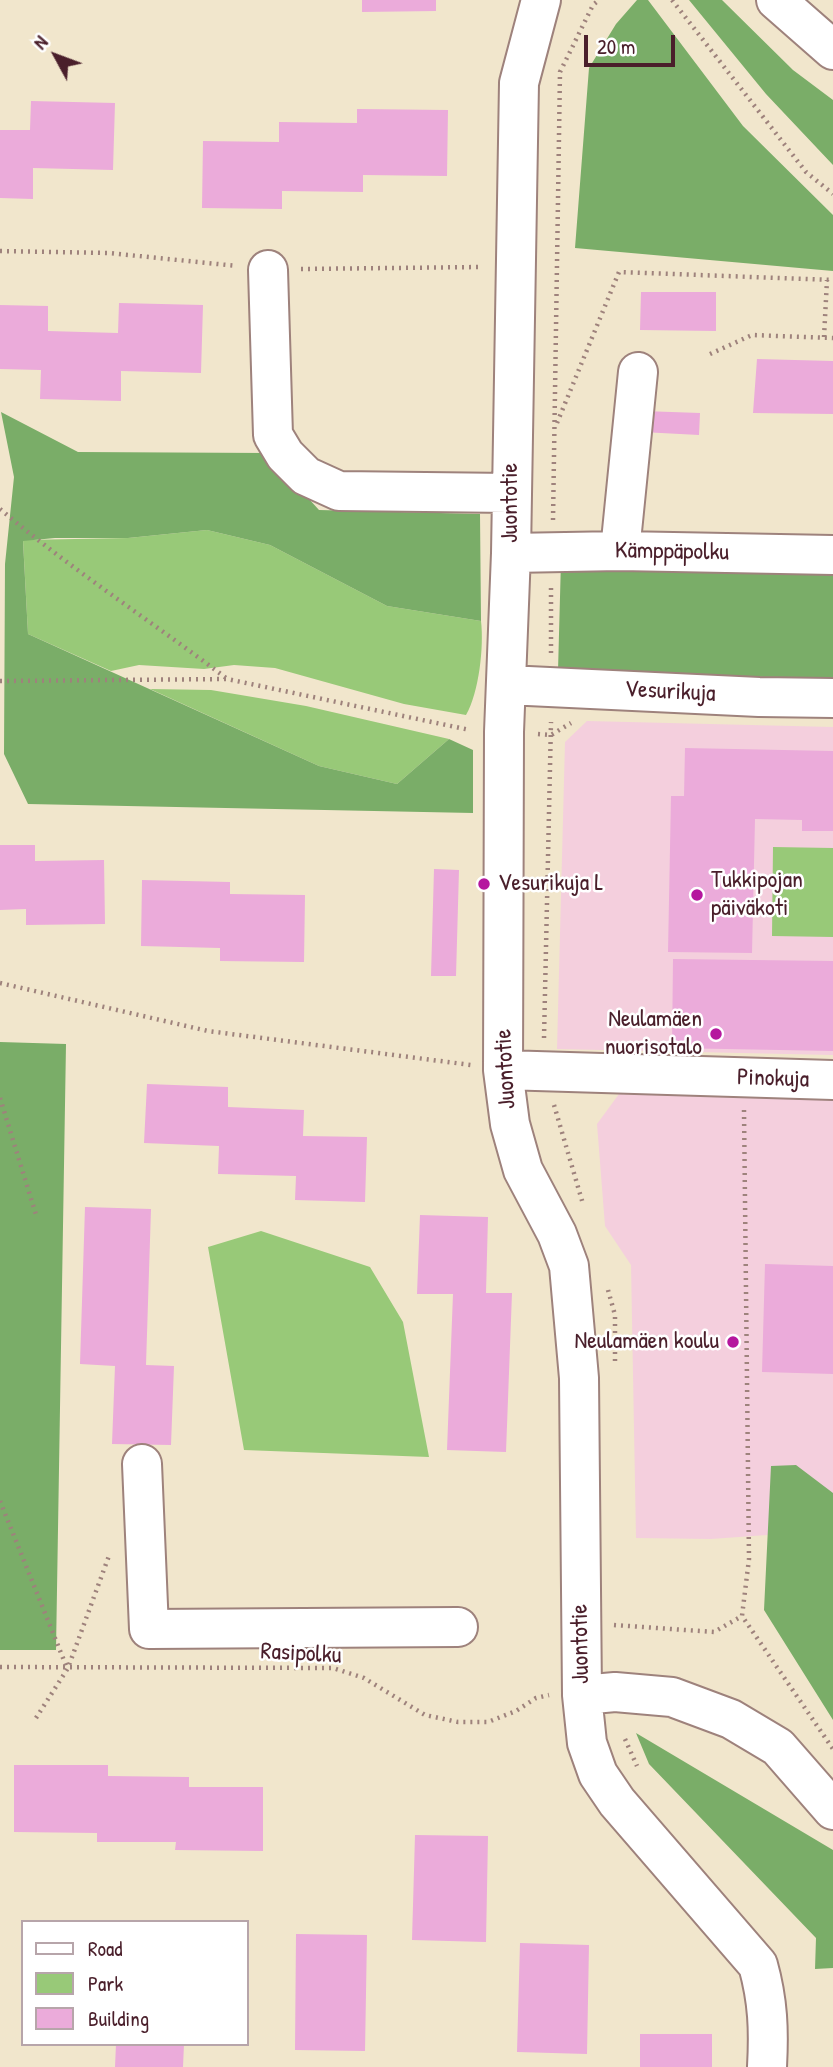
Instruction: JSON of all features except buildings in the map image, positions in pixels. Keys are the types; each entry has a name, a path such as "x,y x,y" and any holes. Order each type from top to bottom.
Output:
{"street":[{"name":"Juontotie","path":"541,0 519,83 511,553 504,732 503,1070 510,1125 523,1170 557,1234 569,1266 579,1378 580,1620 582,1695 587,1743 598,1774 617,1802 758,1965 766,1996 767,2067"},
{"path":"776,0 833,50"},
{"path":"268,270 273,435 285,455 306,476 339,491 511,493"},
{"path":"620,551 638,372"},
{"name":"Kämppäpolku","path":"511,553 620,551 833,555"},
{"name":"Vesurikuja","path":"507,685 833,698"},
{"name":"Pinokuja","path":"503,1070 543,1069 833,1080"},
{"path":"142,1464 149,1629 458,1628"},
{"path":"582,1695 615,1692 672,1697 731,1719 778,1748 833,1810"}],"path":[{"path":"585,1211 543,1069 551,735 560,72 593,5 599,0"},
{"path":"672,0 806,172 833,194"},
{"path":"556,427 619,272 830,280 824,337"},
{"path":"710,354 752,335 833,338"},
{"path":"0,509 92,582 227,678"},
{"path":"0,681 227,678 467,730 551,735"},
{"path":"0,983 208,1031 503,1070"},
{"path":"744,1078 749,1559 742,1616 833,1749"},
{"path":"0,1098 37,1218"},
{"path":"608,1289 615,1315 614,1369"},
{"path":"0,1501 68,1668"},
{"path":"36,1718 68,1668 114,1541"},
{"path":"580,1620 714,1632 742,1616"},
{"name":"Rasipolku","path":"0,1667 333,1668 364,1678 425,1714 458,1722 488,1722 516,1711 536,1698 554,1694 582,1695"}],"shaded area":[{"name":"Tukkipojan päiväkoti","path":"587,721 833,727 833,1055 557,1049 565,742"},
{"name":"Neulamäen koulu","path":"619,1094 833,1098 833,1555 767,1535 711,1539 636,1538 631,1265 605,1226 597,1124"}],"green space":[{"path":"637,0 648,0 743,126 833,215 833,271 575,248 589,68 616,24"},
{"path":"689,0 722,0 793,70 833,100 833,165 766,94"},
{"path":"1,412 78,452 267,453 319,510 480,514 481,621 387,606 270,545 207,530 128,538 23,541 28,634 319,766 397,784 449,739 473,750 473,813 28,804 4,754 5,564 14,477"},
{"path":"207,530 270,545 387,606 481,621 480,669 466,715 404,704 275,668 234,665 204,669 139,665 111,671 28,634 23,540 128,538"},
{"path":"561,560 833,562 833,679 558,671"},
{"path":"150,689 211,690 306,706 449,739 397,784 319,766"},
{"path":"773,847 833,848 833,937 772,936"},
{"path":"0,1042 66,1044 56,1650 0,1650"},
{"path":"261,1231 370,1267 403,1322 429,1457 244,1450 208,1247"},
{"path":"796,1465 833,1493 833,1720 764,1610 771,1466"},
{"path":"636,1733 833,1850 833,1968 815,1969 816,1938 649,1764"}],"place":[{"name":"Vesurikuja L","path":"484,884"},
{"name":"Tukkipojan päiväkoti","path":"697,895"},
{"name":"Neulamäen nuorisotalo","path":"716,1034"},
{"name":"Neulamäen koulu","path":"733,1342"}]}
